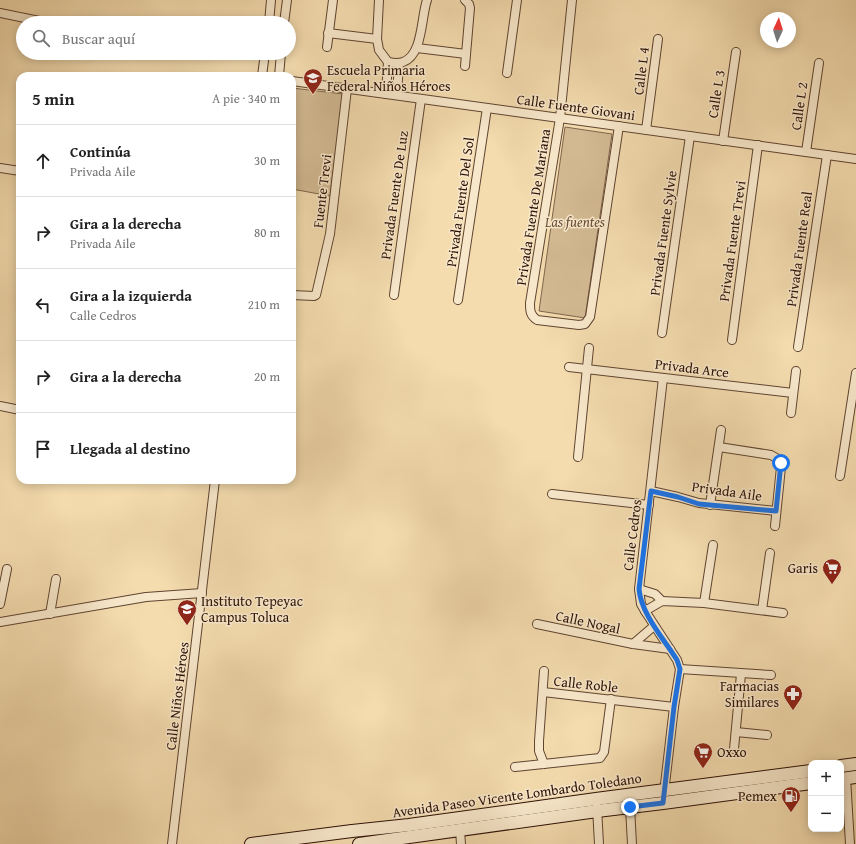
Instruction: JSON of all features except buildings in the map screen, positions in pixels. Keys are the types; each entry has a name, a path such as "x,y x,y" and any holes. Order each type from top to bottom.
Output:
{"main road":[{"path":"844,766 856,764"},
{"name":"Avenida Paseo Vicente Lombardo Toledano","path":"359,844 460,830 597,805 665,790 808,771"},
{"name":"Avenida Paseo Vicente Lombardo Toledano","path":"251,844 352,831 597,805 630,807 808,783"}],"street":[{"path":"270,16 271,0"},
{"path":"285,16 287,0"},
{"path":"327,47 333,0"},
{"path":"379,0 377,39 379,50 388,62 386,94"},
{"path":"388,62 406,62 417,48 424,10 428,0"},
{"path":"465,0 469,4 470,8 465,66"},
{"path":"507,73 517,0"},
{"name":"Privada Fuente De Mariana","path":"572,0 560,118 532,295 530,312 532,317 546,322 579,325 585,324 590,317 619,126"},
{"path":"0,13 16,16"},
{"path":"328,33 377,39"},
{"name":"Calle L 4","path":"646,130 658,38"},
{"path":"417,48 466,54"},
{"name":"Calle L 3","path":"723,141 736,52"},
{"path":"263,72 264,60"},
{"path":"279,72 280,60"},
{"path":"397,95 399,63"},
{"name":"Calle L 2","path":"806,152 819,63"},
{"name":"Calle Fuente Giovani","path":"296,82 856,159"},
{"name":"Fuente Trevi","path":"296,295 311,297 316,295 330,234 347,89"},
{"name":"Privada Fuente De Luz","path":"394,295 420,99"},
{"name":"Privada Fuente Del Sol","path":"458,300 487,108"},
{"name":"Privada Fuente Sylvie","path":"662,334 690,136"},
{"name":"Privada Fuente Trevi","path":"732,340 758,146"},
{"name":"Privada Fuente Real","path":"798,347 827,155"},
{"path":"0,168 16,170"},
{"path":"578,457 589,348"},
{"name":"Privada Arce","path":"569,367 793,393"},
{"path":"791,413 796,371"},
{"path":"840,476 856,373"},
{"name":"Calle Cedros","path":"663,378 639,589 641,604 677,660 680,669"},
{"path":"0,406 16,409"},
{"path":"710,505 721,430"},
{"name":"Privada Aile","path":"719,447 771,454 778,459 781,467 775,526"},
{"name":"Calle Niños Héroes","path":"172,844 215,484"},
{"name":"Privada Aile","path":"651,491 710,505 776,511"},
{"path":"552,494 649,505"},
{"path":"704,603 713,545"},
{"path":"762,610 770,553"},
{"path":"0,604 7,569"},
{"path":"50,614 56,579"},
{"path":"639,589 656,594 662,601"},
{"path":"0,622 146,598 202,593"},
{"path":"645,611 662,601 704,603 783,613"},
{"name":"Calle Nogal","path":"537,624 633,644 670,649"},
{"name":"Calle Nogal","path":"633,644 654,626"},
{"path":"663,803 680,669 771,675"},
{"path":"543,692 544,671"},
{"path":"734,749 741,674"},
{"name":"Calle Roble","path":"544,764 539,751 543,692 674,707"},
{"path":"515,767 600,758 604,752 611,699"},
{"path":"736,732 767,734"},
{"path":"848,778 850,844"},
{"path":"597,805 599,844"},
{"path":"630,807 632,844"},
{"path":"460,830 460,844"}],"green space":[{"path":"296,88 343,94 330,196 296,190"},
{"name":"Las fuentes","path":"565,127 612,134 585,318 539,311"}],"place":[{"name":"Escuela Primaria Federal Niños Héroes","path":"313,95"},
{"name":"Garis","path":"832,585"},
{"name":"Instituto Tepeyac Campus Toluca","path":"187,626"},
{"name":"Farmacias Similares","path":"793,711"},
{"name":"Oxxo","path":"703,769"},
{"name":"Pemex","path":"791,813"}],"route":[{"path":"630,807 663,803 680,669 677,660 641,604 639,596 651,491 678,497 699,504 776,511 781,463"}]}
